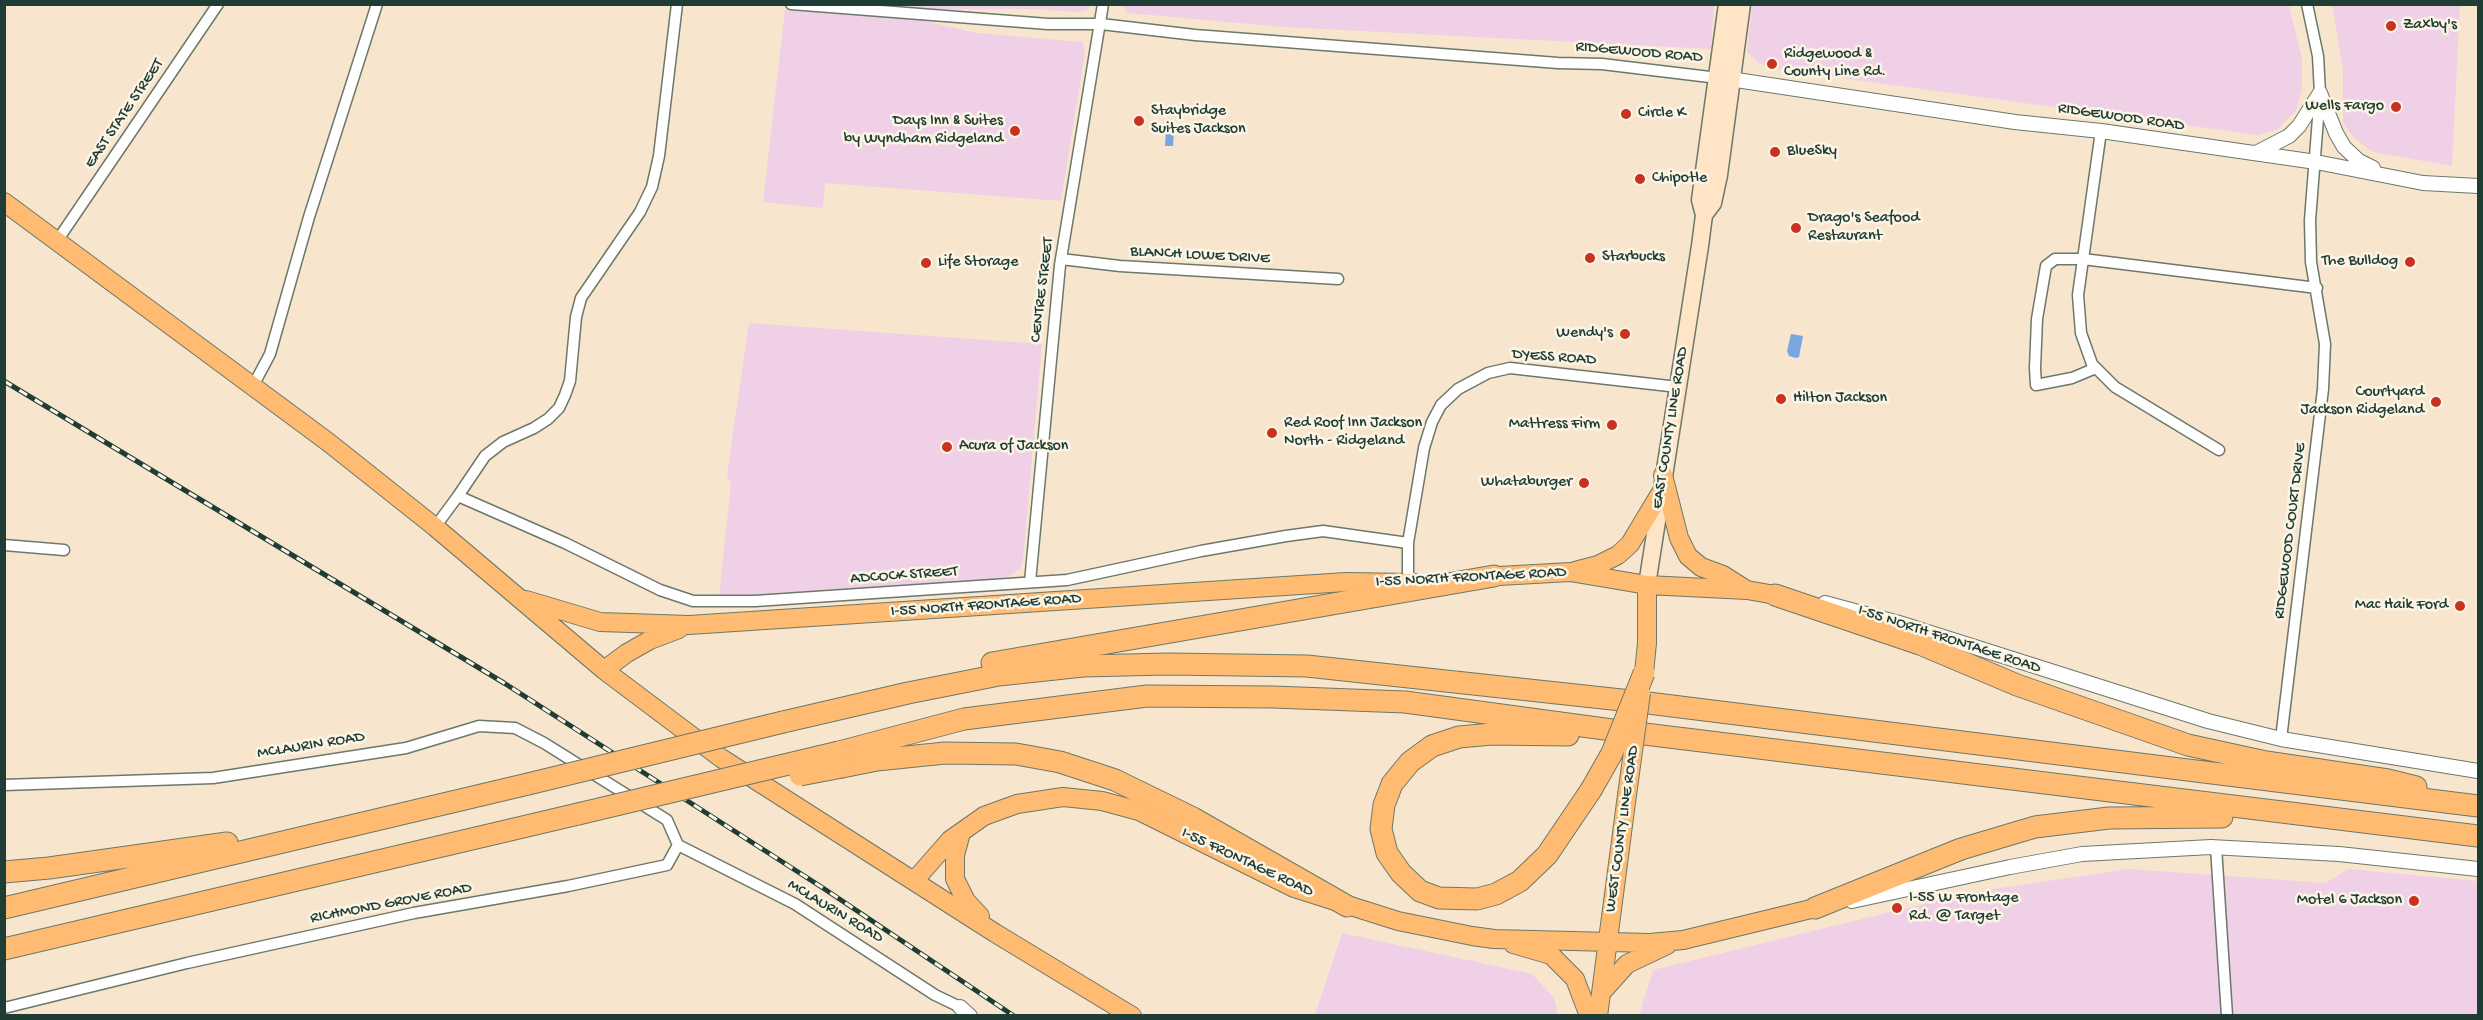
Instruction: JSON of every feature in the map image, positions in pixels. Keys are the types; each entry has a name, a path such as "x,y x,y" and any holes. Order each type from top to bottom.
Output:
{"highway":[{"path":"789,720 894,686 958,669 1494,576"},
{"path":"1775,595 1920,644 2018,685 2188,745 2266,762 2388,780 2478,801"},
{"path":"4,908 908,693 999,675 1083,666 1168,664 1307,666 1640,702 2478,806"},
{"path":"1612,730 1567,735 1470,736 1459,737 1432,746 1410,762 1392,784 1384,805 1381,829 1387,853 1401,873 1420,891 1439,898 1477,899 1496,894 1520,881 1547,855 1591,790 1612,753 1644,673"},
{"path":"4,949 645,797 745,786 840,760 964,719 1147,696 1273,697 1405,702 1612,730 2478,836"},
{"path":"840,760 878,760 945,753 1016,754 1060,762 1115,780 1193,818 1347,906"},
{"path":"1815,908 1961,849 2035,827 2109,818 2202,816 2405,827"},
{"path":"4,872 320,833"}],"main road":[{"name":"EAST COUNTY LINE ROAD","path":"1647,643 1647,585 1660,494 1704,215 1713,203 1725,79 1727,4"},
{"name":"EAST COUNTY LINE ROAD","path":"1725,79 1742,4"},
{"path":"4,202 253,386 435,527 604,670 722,758 995,933 1132,1016"},
{"path":"1664,475 1679,538 1688,556 1701,567 1747,590"},
{"path":"1570,572 1598,565 1618,555 1630,544 1660,494"},
{"name":"I-55 NORTH FRONTAGE ROAD","path":"516,596 600,622 689,625 1346,582 1408,583 1570,572 1647,585 1747,590 1775,595"},
{"path":"604,670 650,640 689,625"},
{"name":"WEST COUNTY LINE ROAD","path":"1598,1016 1647,643"},
{"name":"I-55 FRONTAGE ROAD","path":"914,882 950,840 984,816 1017,804 1063,797 1102,801 1139,811 1294,888 1398,921 1494,939 1608,940 1650,943 1683,940"},
{"path":"961,833 955,855 955,879 966,901 995,933"},
{"path":"1601,994 1627,964 1656,949 1683,940 1815,908"},
{"path":"1494,939 1551,955 1575,979 1589,1016"}],"street":[{"name":"EAST STATE STREET","path":"57,241 218,4"},
{"path":"253,386 270,354 309,217 377,4"},
{"path":"435,527 485,456 503,442 534,428 560,408 570,381 576,317 581,298 640,212 652,187 677,4"},
{"name":"RIDGEWOOD ROAD","path":"791,4 1048,24 1101,24 1195,35 1558,63 1602,64 2255,153 2316,162 2423,183 2478,186"},
{"name":"CENTRE STREET","path":"1030,582 1061,259 1103,4"},
{"name":"RIDGEWOOD COURT DRIVE","path":"2280,739 2322,389 2325,344 2311,262 2310,220 2320,93 2318,56 2307,4"},
{"path":"2255,153 2289,136 2299,126 2320,93"},
{"path":"2320,93 2344,147 2359,161 2385,175"},
{"path":"2101,131 2078,295 2081,333 2092,364 2115,387 2219,450"},
{"name":"BLANCH LOWE DRIVE","path":"1061,259 1120,266 1338,279"},
{"path":"2096,368 2072,378 2036,385 2037,319 2046,266 2055,259 2083,259 2317,288"},
{"name":"DYESS ROAD","path":"1408,583 1408,543 1424,448 1432,422 1441,405 1458,388 1491,372 1510,368 1678,387"},
{"name":"ADCOCK STREET","path":"458,496 565,543 660,590 693,601 787,599 1067,580 1202,551 1323,531 1408,543"},
{"path":"4,544 64,550"},
{"name":"I-55 NORTH FRONTAGE ROAD","path":"1775,595 1838,605 2164,709 2280,739 2478,771"},
{"name":"MCLAURIN ROAD","path":"4,785 213,778 406,748 479,726 515,728 544,743 667,820 678,845 795,904 935,995 965,1011"},
{"name":"RICHMOND GROVE ROAD","path":"4,1008 187,963 414,913 568,886 667,865 678,845"},
{"path":"1815,908 2082,854 2216,847 2339,854 2478,869"},
{"path":"2216,847 2227,1016"}],"shaded area":[{"path":"910,4 1091,5 1087,10 1077,12 1033,9 910,9"},
{"path":"1121,5 1714,5 1711,49 1283,27 1128,13"},
{"path":"1752,5 2289,5 2302,59 2302,89 2296,110 2278,129 2258,135 1776,69 1758,63 1747,51"},
{"path":"2332,5 2460,5 2452,166 2373,152 2353,137 2343,123 2343,71"},
{"path":"785,10 916,19 977,33 1082,42 1085,52 1061,201 825,183 823,208 763,202"},
{"path":"749,323 1042,344 1023,560 1020,569 1008,577 997,579 719,597 731,483 727,475"},
{"path":"2129,869 2326,883 2348,869 2478,881 2478,1015 1639,1016 1653,970 1973,892"},
{"path":"1342,933 1532,974 1554,998 1558,1015 1315,1015"}],"water":[{"path":"1166,129 1174,130 1173,146 1165,146"},
{"path":"1791,334 1803,336 1799,357 1796,358 1789,356 1787,351"}],"railway":[{"path":"4,381 504,683 823,888 1014,1016"}],"place":[{"name":"Zaxby's","path":"2391,26"},
{"name":"Ridgewood & County Line Rd.","path":"1772,64"},
{"name":"Wells Fargo","path":"2396,107"},
{"name":"Circle K","path":"1626,114"},
{"name":"Staybridge Suites Jackson","path":"1139,121"},
{"name":"Days Inn & Suites by Wyndham Ridgeland","path":"1015,131"},
{"name":"BlueSky","path":"1775,152"},
{"name":"Chipotle","path":"1640,179"},
{"name":"Drago's Seafood Restaurant","path":"1796,228"},
{"name":"Starbucks","path":"1590,258"},
{"name":"The Bulldog","path":"2410,262"},
{"name":"Life Storage","path":"926,263"},
{"name":"Wendy's","path":"1625,334"},
{"name":"Hilton Jackson","path":"1781,399"},
{"name":"Courtyard Jackson Ridgeland","path":"2436,402"},
{"name":"Mattress Firm","path":"1612,425"},
{"name":"Red Roof Inn Jackson North - Ridgeland","path":"1272,433"},
{"name":"Acura of Jackson","path":"947,447"},
{"name":"Whataburger","path":"1584,483"},
{"name":"Mac Haik Ford","path":"2460,606"},
{"name":"Motel 6 Jackson","path":"2414,901"},
{"name":"I-55 W Frontage Rd. @ Target","path":"1897,908"}]}
